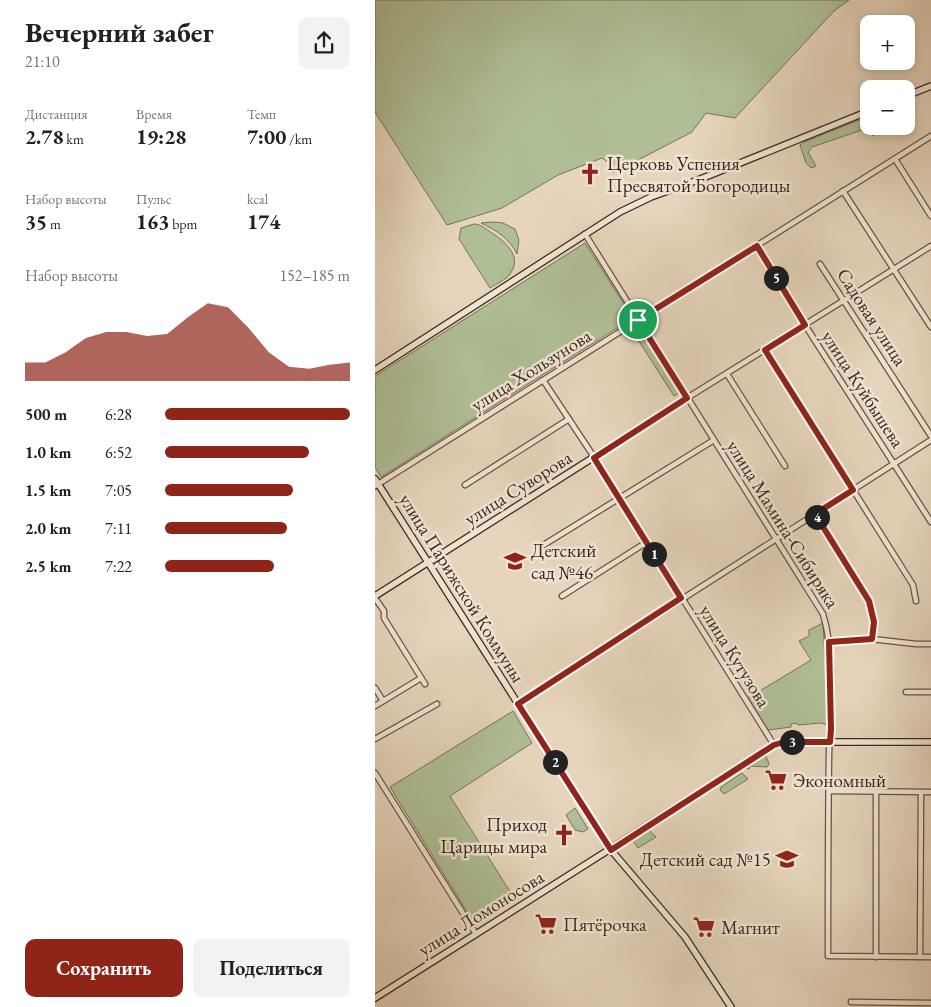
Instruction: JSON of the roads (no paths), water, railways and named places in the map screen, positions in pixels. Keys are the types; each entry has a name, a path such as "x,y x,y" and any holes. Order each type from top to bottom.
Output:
{"main road":[{"path":"915,92 931,86"},
{"path":"375,370 621,212 651,197 860,115"},
{"name":"улица Суворова","path":"375,597 687,398"},
{"name":"улица Парижской Коммуны","path":"376,483 611,850 685,937 731,1007"},
{"name":"улица Ломоносова","path":"375,998 774,745 784,742 931,742"}],"street":[{"name":"улица Хользунова","path":"376,483 931,136"},
{"path":"895,159 931,216"},
{"path":"843,191 931,327"},
{"name":"улица Мамина-Сибиряка","path":"585,234 823,614 829,642 831,729 828,956 876,957"},
{"name":"улица Куйбышева","path":"757,246 805,325 931,522"},
{"name":"улица Суворова","path":"687,398 931,246"},
{"name":"Садовая улица","path":"820,264 931,436"},
{"path":"765,350 913,585 916,601"},
{"path":"727,374 785,466"},
{"name":"улица Кутузова","path":"543,380 774,745"},
{"path":"465,485 569,419"},
{"path":"537,549 714,440"},
{"path":"518,704 681,598 931,440"},
{"path":"815,514 869,601 874,622 872,639"},
{"path":"562,596 647,542"},
{"path":"375,597 384,611 384,618 425,684"},
{"path":"829,642 872,639 931,644"},
{"path":"375,706 421,678"},
{"path":"375,688 383,701"},
{"path":"907,692 931,692"},
{"path":"375,739 437,704"},
{"path":"375,773 476,934"},
{"path":"829,792 931,792"},
{"path":"876,792 876,957 931,957"},
{"path":"920,957 921,792"},
{"path":"851,1002 931,1003"}],"place":[{"name":"Церковь Успения Пресвятой Богородицы","path":"590,174"},
{"name":"Детский сад №46","path":"515,561"},
{"name":"Экономный","path":"776,780"},
{"name":"Приход Царицы мира","path":"564,835"},
{"name":"Детский сад №15","path":"787,859"},
{"name":"Пятёрочка","path":"546,924"},
{"name":"Магнит","path":"704,927"}]}
